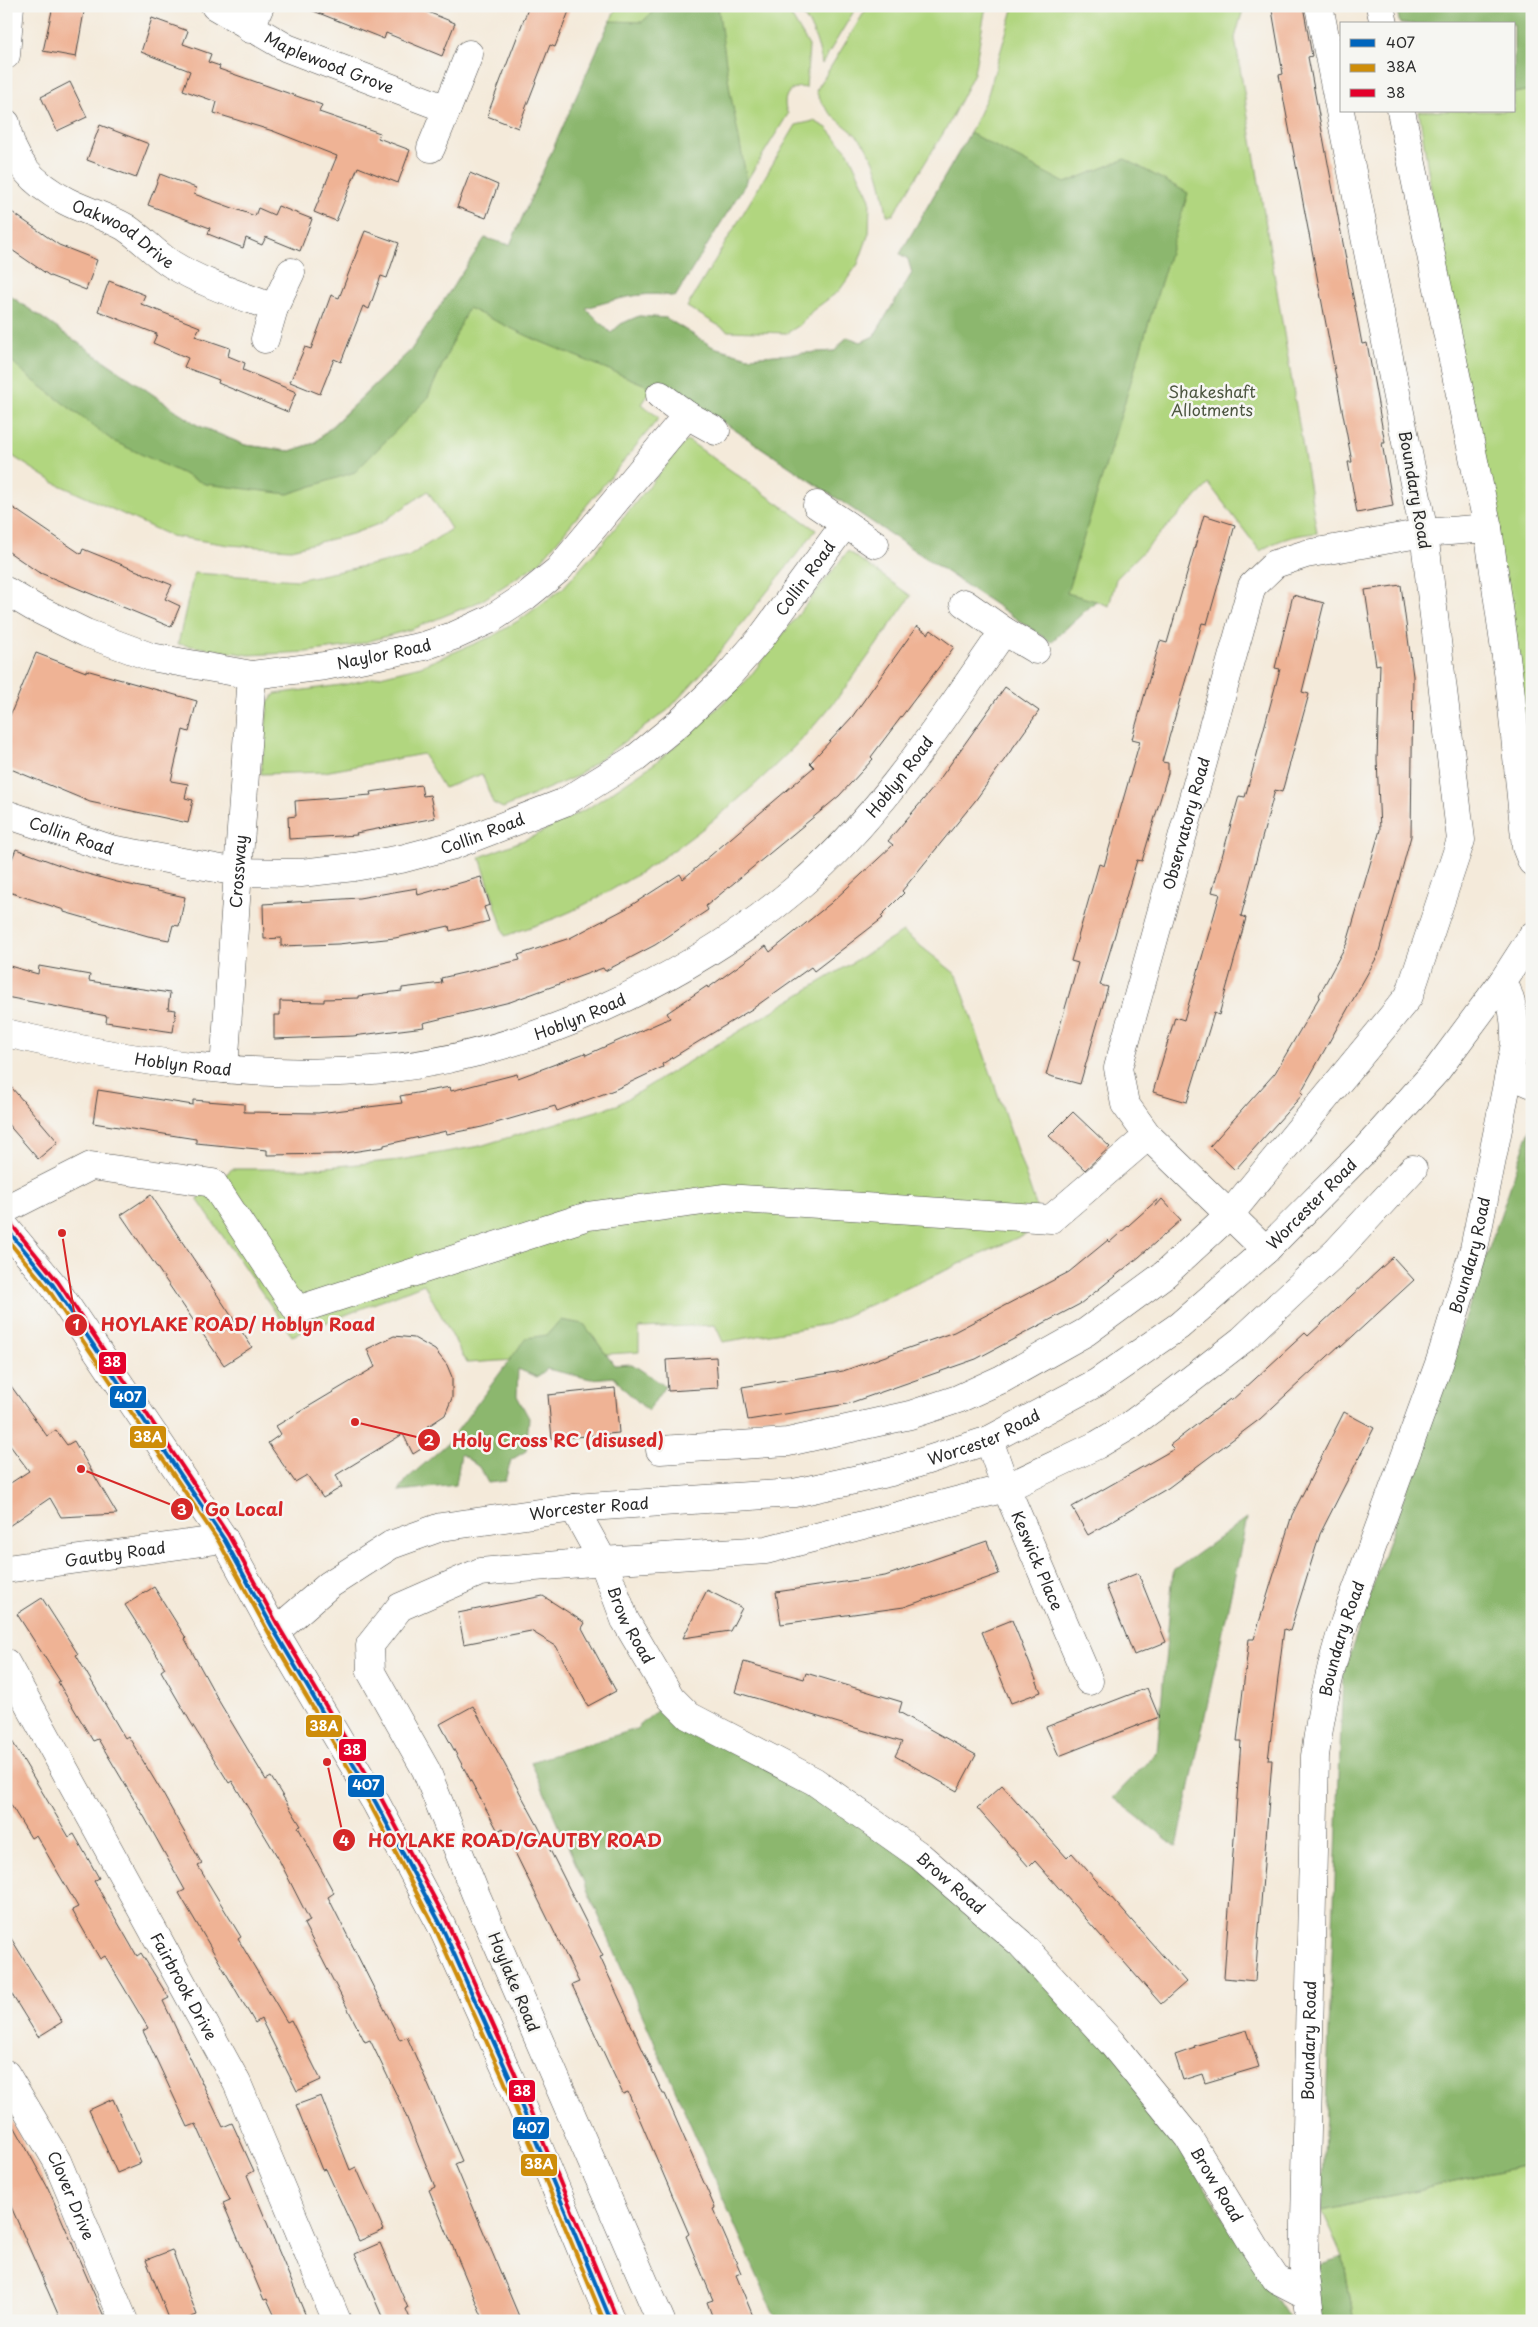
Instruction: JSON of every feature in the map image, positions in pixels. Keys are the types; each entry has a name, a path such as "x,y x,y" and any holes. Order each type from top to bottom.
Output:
{"street":[{"name":"Maplewood Grove","path":"215,6 255,18 287,48 447,109"},
{"name":"Boundary Road","path":"1320,6 1340,107"},
{"path":"1380,6 1384,22"},
{"path":"6,55 8,17"},
{"path":"431,148 469,54"},
{"name":"Boundary Road","path":"1230,1214 1409,996 1461,840 1424,533 1341,112"},
{"path":"1400,112 1488,528 1510,686 1526,846 1532,862"},
{"name":"Oakwood Drive","path":"6,123 8,137 21,167 49,191 66,202 109,218 127,228 171,264 198,279 274,308"},
{"path":"265,339 274,308 292,272"},
{"path":"660,395 687,415 716,431"},
{"name":"Naylor Road","path":"6,591 33,607 86,632 151,657 252,675 325,666 424,646 456,635 491,619 526,596 558,570 687,415"},
{"path":"817,505 874,544"},
{"name":"Collin Road","path":"6,814 111,849 238,872 301,873 354,867 401,859 454,845 565,802 636,758 680,722 727,677 761,638 845,524"},
{"name":"Observatory Road","path":"1266,1250 1148,1136 1125,1104 1118,1068 1252,586 1274,564 1306,554 1424,533 1488,528"},
{"path":"964,603 1004,631 1036,650"},
{"name":"Hoblyn Road","path":"6,1034 134,1060 224,1069 305,1072 385,1069 468,1054 544,1031 616,1002 681,968 758,917 798,887 830,856 908,768 1004,631"},
{"name":"Crossway","path":"224,1069 252,675"},
{"name":"Worcester Road","path":"275,1632 329,1585 391,1545 441,1528 574,1508 794,1493 891,1472 989,1440 1098,1382 1179,1326 1266,1250 1364,1151 1430,1077 1504,981 1532,936"},
{"name":"Boundary Road","path":"1309,2308 1304,2269 1311,1884 1315,1756 1321,1708 1331,1661 1344,1621 1440,1362 1521,1079 1515,1044 1516,1021 1511,998 1504,981"},
{"path":"6,1208 91,1166 213,1183 297,1310 588,1216 725,1198 1051,1219 1148,1136"},
{"path":"603,1560 766,1550 1006,1488 1097,1444 1129,1426 1242,1340 1336,1252 1413,1169"},
{"path":"660,1450 788,1442 910,1415 958,1399 1002,1379 1086,1332 1165,1274 1230,1214"},
{"path":"6,1228 53,1285 224,1539 275,1632 376,1803 441,1925 509,2076 611,2321"},
{"name":"Keswick Place","path":"989,1440 1006,1488 1089,1681"},
{"name":"Brow Road","path":"574,1508 603,1560 625,1620 671,1698 690,1716 814,1781 920,1856 1020,1942 1111,2042 1188,2137 1276,2279 1309,2308"},
{"name":"Gautby Road","path":"6,1569 224,1539"},
{"name":"Hoylake Road","path":"603,1560 480,1572 400,1607 370,1645 371,1672 426,1770 476,1895 660,2321"},
{"name":"Fairbrook Drive","path":"6,1663 237,2083 337,2321"},
{"name":"Clover Drive","path":"6,2074 56,2161 124,2321"}],"green space":[{"name":"Shakeshaft Allotments","path":"617,6 783,6 787,9 809,46 806,88 795,88 788,94 785,103 788,114 675,297 653,294 630,296 586,308 611,333 621,324 639,316 666,318 713,347 748,357 835,351 847,337 861,342 874,336 912,273 908,259 900,254 970,133 988,94 1014,6 1244,6 1235,38 1317,533 1287,538 1260,551 1209,484 1116,579 1109,606 1096,601 1051,642 659,379 642,404 659,418 539,563 481,601 412,629 352,646 306,652 249,655 178,644 194,573 297,580 408,557 451,529 428,491 381,523 352,534 291,549 229,545 171,536 55,483 6,452 6,293 197,425 245,445 290,451 314,443 411,350 485,238 510,245"},
{"path":"659,6 718,6 730,91 747,181 675,297 653,294 642,295 586,308 611,333 621,324 639,316 666,318 713,347 748,357 835,351 847,337 861,342 874,336 912,273 908,259 900,254 970,133 1065,183 1125,159 1188,193 1067,593 1096,601 1051,642 659,379 653,388 534,339 468,308 427,399 355,472 288,494 205,484 113,441 30,378 6,356 6,293 197,425 245,445 290,451 315,443 411,350 485,238 510,245 610,21 642,22"},
{"path":"795,6 857,6 822,64 813,33"},
{"path":"868,6 986,6 974,73 947,127 893,215 887,215 882,188 870,153 859,138 832,115 816,91"},
{"path":"1396,6 1532,6 1532,90 1516,93 1516,22 1400,22"},
{"path":"1532,90 1532,847 1419,112 1516,112 1516,93"},
{"path":"814,121 827,128 848,152 870,199 869,233 858,264 839,291 812,311 800,325 787,333 728,331 687,307 796,125"},
{"path":"689,441 816,530 710,664 668,710 575,777 503,808 493,803 482,774 444,788 423,754 324,772 261,774 268,703 275,694 348,684 421,666 493,636 521,619 563,588 597,550 685,442"},
{"path":"848,551 911,596 825,714 785,756 729,807 669,853 638,874 572,911 505,936 480,857 534,836 590,807 655,763 692,732 747,680"},
{"path":"903,932 957,975 1043,1226 828,1324 723,1342 715,1325 639,1328 639,1352 467,1363 424,1284 292,1336 197,1199 232,1169 307,1169 400,1160 480,1146 617,1105"},
{"path":"1530,1129 1532,2164 1322,2210 1343,1674"},
{"path":"560,1320 584,1324 614,1365 632,1364 665,1386 648,1411 623,1388 615,1377 591,1379 547,1369 537,1377 518,1369 517,1396 529,1418 526,1451 511,1460 505,1481 488,1483 479,1467 461,1454 456,1485 399,1491 407,1479 448,1443 526,1338 547,1335"},
{"path":"1247,1518 1177,1847 1113,1798 1157,1752 1173,1571"},
{"path":"671,1698 920,1856 1111,2042 1291,2321 777,2321 531,1762 636,1729"},
{"path":"1532,2164 1532,2321 1354,2321 1343,2257 1322,2210"},
{"path":"1343,2257 1354,2321 1311,2321 1304,2269"}],"building":[{"path":"53,6 85,6 76,57 43,51"},
{"path":"306,6 413,6 455,23 442,56 386,33 384,39 306,8"},
{"path":"529,6 571,6 555,47 550,45 518,128 487,116"},
{"path":"1303,6 1312,56 1308,57 1362,344 1367,343 1385,443 1382,443 1393,506 1357,513 1348,462 1352,462 1279,75 1283,74 1272,10"},
{"path":"152,18 188,31 183,44 211,54 208,62 220,66 219,69 322,105 319,112 380,133 378,138 410,150 398,183 358,167 336,221 314,212 337,156 273,131 214,113 217,102 183,90 190,71 141,52"},
{"path":"70,82 87,117 57,131 41,97"},
{"path":"100,125 149,144 136,178 87,160"},
{"path":"470,173 498,185 486,218 457,207"},
{"path":"160,174 196,188 194,194 255,216 258,208 274,215 278,206 312,219 300,251 266,237 262,245 246,238 243,248 208,234 210,228 148,205"},
{"path":"6,208 59,245 97,260 86,290 50,276 6,246"},
{"path":"365,231 399,243 387,278 381,276 369,309 363,306 341,362 334,359 320,394 290,382 305,347 311,349 331,295 339,298"},
{"path":"109,281 145,295 141,304 200,327 195,336 230,348 228,356 245,363 243,370 296,392 288,412 218,383 219,380 184,367 188,358 153,343 157,334 98,311"},
{"path":"6,503 81,554 83,549 172,585 165,599 180,606 171,627 38,572 6,550"},
{"path":"1204,515 1235,525 1207,624 1202,623 1162,762 1168,763 1168,773 1142,861 1137,860 1100,985 1108,987 1080,1084 1046,1075 1078,963 1071,961 1099,864 1104,866 1140,741 1132,739 1160,641 1167,643"},
{"path":"1401,585 1413,676 1411,836 1378,955 1301,1092 1303,1094 1235,1170 1210,1146 1275,1073 1320,996 1347,943 1380,830 1377,759 1380,664 1376,665 1365,590"},
{"path":"1293,595 1324,603 1302,692 1309,694 1282,792 1275,790 1241,916 1246,918 1219,1015 1214,1013 1187,1102 1153,1092 1175,1017 1184,1020 1220,894 1212,892 1239,796 1245,797 1256,758 1280,669 1275,668"},
{"path":"917,626 928,634 931,630 954,647 871,757 873,759 839,796 706,906 708,910 655,945 605,971 603,968 510,1002 423,1023 424,1027 353,1036 274,1039 274,1015 280,1015 280,1001 324,1002 324,999 359,998 359,996 402,991 402,988 442,983 441,978 520,960 518,955 570,938 627,908 680,874 683,879 814,767 810,763 852,717"},
{"path":"36,653 86,672 86,670 197,701 189,732 183,730 171,781 188,784 185,798 193,800 188,823 90,802 6,767 6,725"},
{"path":"1005,687 1039,711 975,801 902,891 904,893 881,916 883,918 814,971 811,967 752,1009 662,1064 663,1067 614,1090 557,1111 555,1106 482,1127 447,1134 446,1131 384,1145 384,1147 339,1154 267,1155 267,1150 196,1143 196,1139 93,1123 98,1090 193,1105 193,1100 244,1104 244,1112 318,1113 402,1103 400,1096 450,1087 451,1091 517,1074 518,1078 585,1053 586,1055 670,1018 667,1013 707,986 708,988 766,946 770,952 831,903 893,845 888,841 934,787"},
{"path":"421,785 423,796 430,795 435,818 356,833 357,835 289,839 288,817 296,816 295,801 371,795 370,792"},
{"path":"16,849 73,870 185,897 179,926 173,925 169,940 148,936 64,912 64,910 6,891 6,874"},
{"path":"481,877 490,905 484,907 489,921 450,931 449,926 395,938 338,944 281,946 281,938 264,939 263,904 359,898 417,888 418,895"},
{"path":"6,965 38,974 39,966 90,975 89,981 170,993 168,1009 176,1010 173,1032 106,1022 107,1016 6,997"},
{"path":"6,1081 58,1142 38,1159 6,1122"},
{"path":"1073,1112 1110,1147 1085,1170 1049,1136"},
{"path":"151,1195 252,1347 224,1365 121,1215"},
{"path":"1158,1199 1155,1207 1162,1199 1181,1220 1139,1257 1080,1304 976,1359 847,1404 748,1420 742,1387 843,1371 954,1332 1069,1272 1108,1240 1110,1242"},
{"path":"1393,1257 1414,1280 1341,1347 1340,1345 1260,1419 1168,1488 1088,1535 1072,1507 1174,1449 1170,1445 1230,1399 1231,1401 1305,1333 1308,1336"},
{"path":"394,1336 414,1338 435,1350 447,1365 452,1377 452,1398 445,1415 427,1427 434,1441 413,1454 403,1434 336,1475 342,1487 323,1498 307,1475 295,1482 268,1443 281,1434 276,1426 375,1367 367,1349"},
{"path":"716,1357 718,1388 668,1391 666,1360"},
{"path":"6,1379 47,1436 56,1430 67,1445 74,1441 117,1514 61,1517 50,1498 6,1528 6,1486 29,1471 6,1440"},
{"path":"615,1388 619,1433 552,1439 548,1395"},
{"path":"1344,1412 1374,1428 1320,1534 1290,1631 1284,1629 1268,1760 1272,1760 1255,1981 1224,1978 1241,1741 1237,1741 1249,1639 1254,1639 1292,1515"},
{"path":"987,1541 999,1574 904,1607 781,1624 776,1592 885,1576"},
{"path":"1138,1573 1166,1642 1134,1655 1106,1586"},
{"path":"154,1587 186,1638 220,1703 266,1780 271,1777 301,1826 298,1827 334,1893 328,1897 400,2040 407,2037 462,2161 455,2164 521,2321 484,2321 429,2190 435,2187 402,2106 370,2040 365,2042 304,1924 310,1921 277,1856 232,1781 229,1783 190,1721 161,1671 165,1668 125,1605"},
{"path":"707,1590 742,1608 730,1631 683,1638"},
{"path":"543,1596 585,1623 582,1628 616,1691 588,1706 556,1646 531,1631 464,1644 458,1613"},
{"path":"42,1598 78,1654 76,1655 125,1738 128,1736 163,1794 202,1864 198,1866 241,1937 238,1939 287,2022 291,2020 321,2080 297,2091 261,2019 255,2023 179,1893 185,1890 145,1818 98,1739 93,1741 58,1682 60,1681 17,1614"},
{"path":"1012,1620 1041,1692 1011,1703 982,1632"},
{"path":"744,1662 804,1679 806,1673 902,1702 899,1712 976,1755 957,1791 895,1756 902,1742 735,1692"},
{"path":"1147,1688 1159,1717 1059,1756 1046,1727"},
{"path":"473,1706 538,1826 603,1956 600,1957 663,2094 665,2094 715,2208 713,2209 741,2273 736,2275 755,2321 714,2321 707,2302 713,2300 686,2236 689,2234 628,2092 623,2094 572,1985 579,1982 503,1828 498,1831 440,1724"},
{"path":"6,1731 69,1837 74,1834 99,1878 94,1881 137,1956 141,1953 169,1998 163,2001 223,2127 232,2123 254,2171 247,2175 308,2321 277,2321 267,2299 264,2300 223,2203 230,2200 196,2124 188,2127 143,2031 148,2028 105,1956 100,1959 72,1910 78,1907 36,1835 31,1838 6,1797"},
{"path":"1002,1785 1067,1858 1072,1853 1186,1982 1161,2004 1035,1861 1029,1867 977,1808"},
{"path":"6,1930 62,2022 38,2037 6,1985"},
{"path":"1247,2030 1259,2067 1205,2083 1202,2074 1183,2080 1175,2055 1195,2048 1194,2046"},
{"path":"321,2096 350,2170 356,2167 384,2230 359,2241 326,2169 322,2170 296,2105"},
{"path":"113,2099 141,2163 117,2173 89,2110"},
{"path":"6,2111 48,2188 106,2321 61,2321 6,2195"},
{"path":"380,2243 408,2308 406,2309 411,2321 384,2321 355,2254"},
{"path":"172,2250 197,2315 181,2321 170,2321 146,2260"}],"transit line":[{"name":"38","path":"11,1224 58,1282 229,1536 280,1629 382,1800 447,1922 515,2074 617,2319"},
{"name":"407","path":"6,1228 53,1285 224,1539 275,1632 376,1803 441,1925 509,2076 611,2321"},
{"name":"38A","path":"6,1238 48,1289 219,1542 270,1635 371,1806 435,1928 503,2078 604,2321"}],"place":[{"name":"HOYLAKE ROAD/ Hoblyn Road","path":"62,1233"},
{"name":"Holy Cross RC (disused)","path":"355,1422"},
{"name":"Go Local","path":"81,1469"},
{"name":"HOYLAKE ROAD/GAUTBY ROAD","path":"327,1762"}]}
